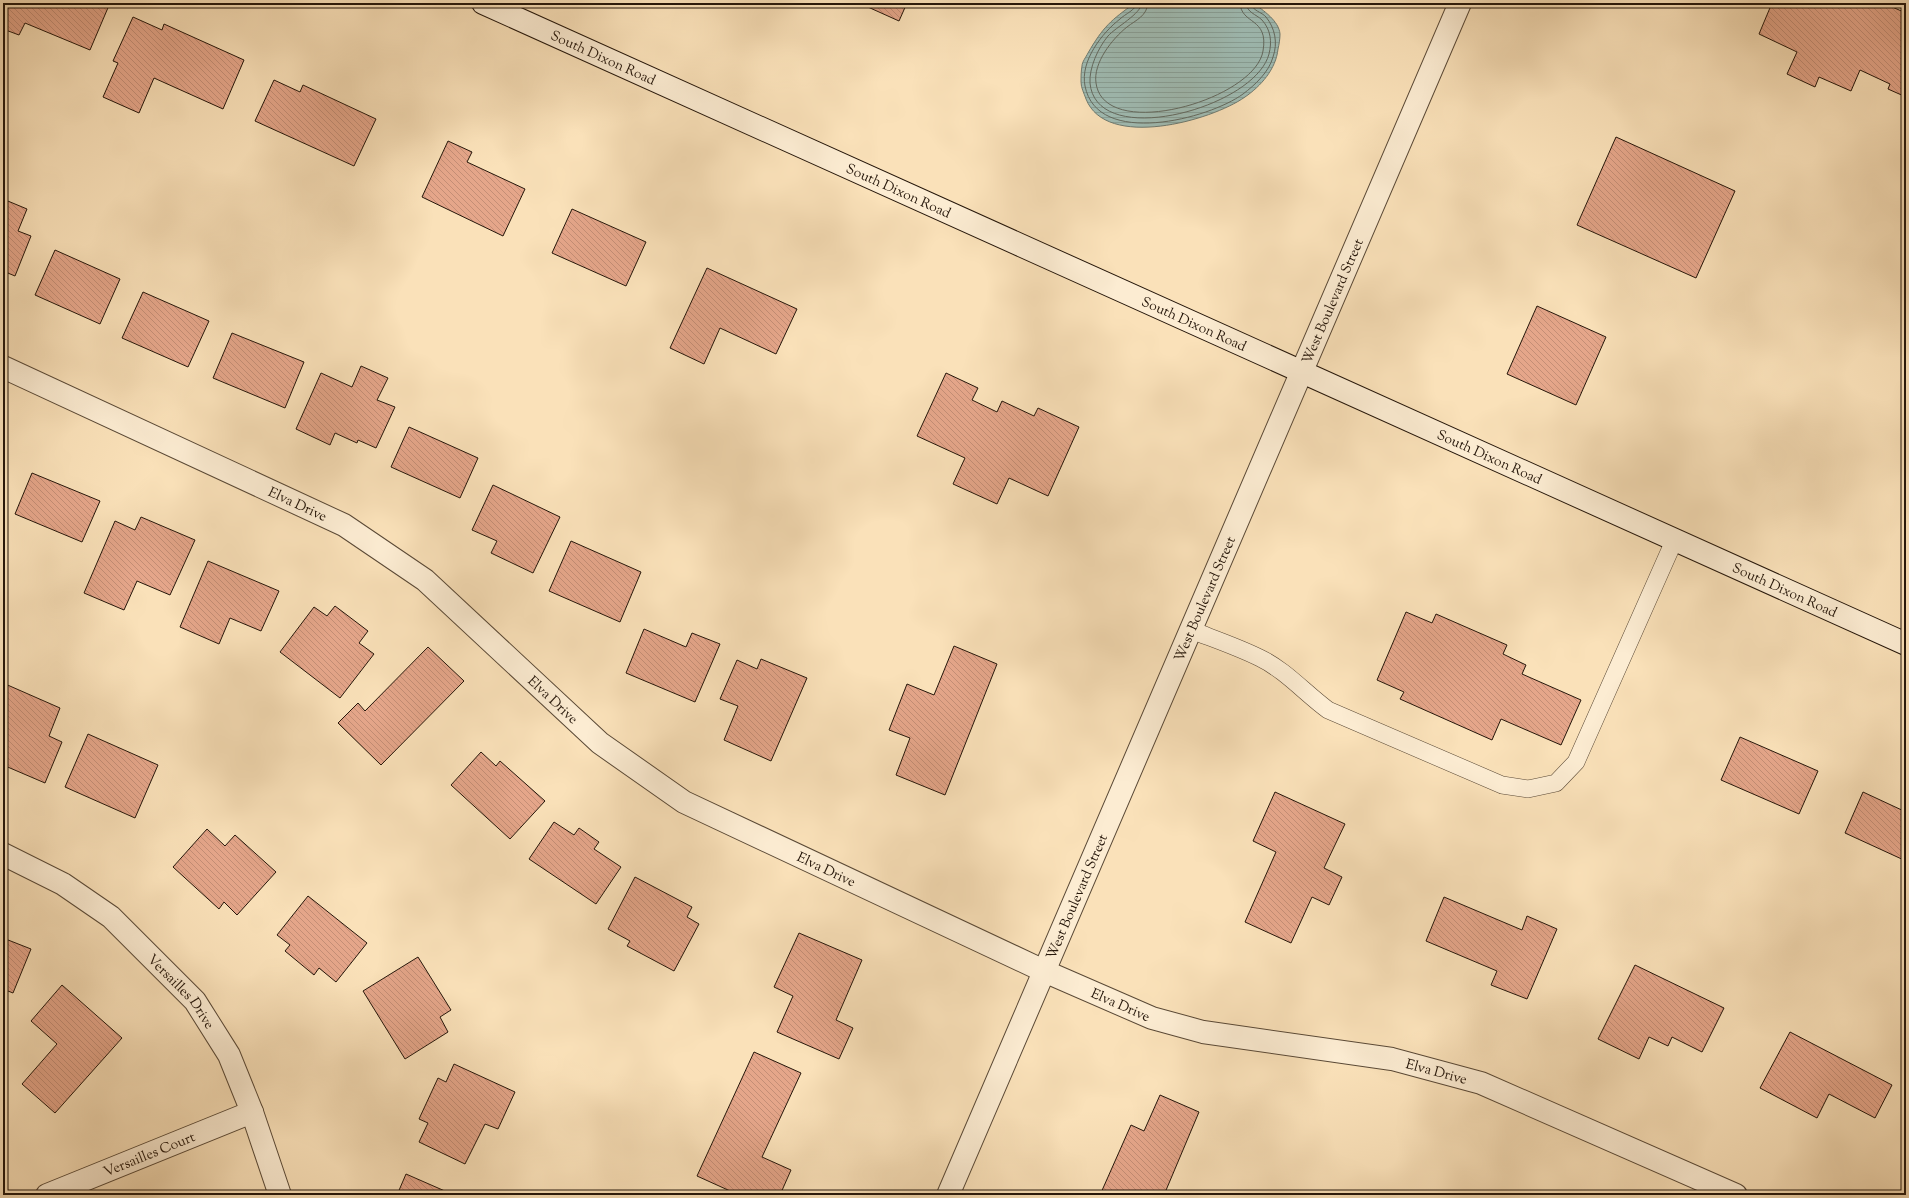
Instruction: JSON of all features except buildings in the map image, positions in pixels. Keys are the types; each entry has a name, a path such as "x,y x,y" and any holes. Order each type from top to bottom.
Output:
{"street":[{"name":"South Dixon Road","path":"483,3 1302,374 1906,644"},
{"name":"West Boulevard Street","path":"948,1195 1302,374 1460,3"},
{"name":"Elva Drive","path":"3,367 344,525 425,580 600,743 684,802 1044,971 1152,1018 1203,1032 1392,1059 1481,1082 1736,1195"},
{"name":"Versailles Drive","path":"3,854 64,884 111,917 195,1001 229,1056 252,1112 280,1195"},
{"name":"Versailles Court","path":"47,1195 252,1112"}],"lane":[{"path":"1191,630 1260,658 1285,674 1308,695 1328,710 1502,785 1528,789 1556,783 1576,762 1674,540"}],"water":[{"path":"1135,3 1253,3 1274,20 1279,29 1280,34 1277,56 1271,70 1257,88 1251,93 1229,106 1209,115 1185,122 1160,126 1136,127 1114,124 1097,115 1086,99 1081,84 1082,64 1103,30 1114,19"}]}
